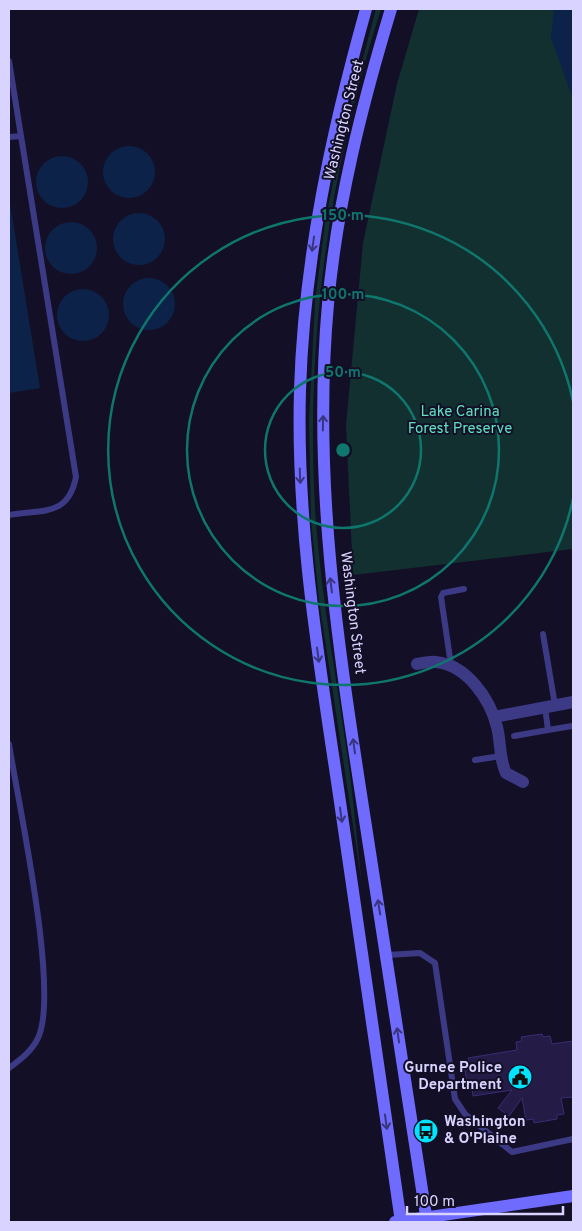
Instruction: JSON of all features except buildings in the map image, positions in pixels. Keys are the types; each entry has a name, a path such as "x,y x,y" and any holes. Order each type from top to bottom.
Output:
{"main road":[{"name":"Washington Street","path":"366,9 334,125 312,250 301,367 300,477 309,596 399,1222"},
{"name":"Washington Street","path":"391,9 357,132 338,226 328,304 322,440 325,514 334,610 427,1220"},
{"path":"399,1222 427,1220 573,1196"}],"street":[{"path":"417,664 435,661 452,665 463,672 472,682 494,717 506,773 523,782"},
{"path":"494,717 573,702"}],"lane":[{"path":"9,61 76,477 73,493 65,503 49,510 9,515"},
{"path":"9,137 21,136"},
{"path":"452,665 441,597 443,593 464,589"},
{"path":"543,634 550,706 548,730"},
{"path":"514,736 572,726"},
{"path":"9,744 39,926 45,1008 38,1038 23,1058 9,1068"},
{"path":"475,760 501,756"},
{"path":"386,955 420,953 434,963 455,1099 464,1114 512,1152 573,1140"}],"green space":[{"path":"376,9 381,9 362,71 334,198 317,327 314,392 313,458 319,556 351,783 362,885 319,600 311,520 309,421 315,302 325,223 341,141"},
{"name":"Lake Carina Forest Preserve","path":"419,9 573,9 573,549 353,575 346,425 363,243 397,84"}],"water":[{"path":"554,9 573,9 573,99 551,38"},
{"path":"124,146 134,146 148,153 155,167 155,177 148,191 134,198 124,198 114,194 107,187 103,177 103,167 107,157 114,150"},
{"path":"57,156 67,156 77,160 84,167 88,182 84,197 77,204 67,208 57,208 47,204 40,197 36,187 36,177 40,167 47,160"},
{"path":"9,197 40,388 9,393"},
{"path":"134,213 144,213 158,220 165,234 165,244 158,258 144,265 134,265 124,261 117,254 113,244 113,234 117,224 124,217"},
{"path":"66,222 76,222 90,229 97,243 97,253 90,267 76,274 66,274 56,270 49,263 45,253 45,243 49,233 56,226"},
{"path":"144,278 154,278 168,285 175,299 175,309 168,323 154,330 144,330 134,326 127,319 123,309 123,299 127,289 134,282"},
{"path":"78,289 88,289 102,296 109,310 109,320 102,334 88,341 78,341 68,337 61,330 57,320 57,310 61,300 68,293"}],"place":[{"name":"Gurnee Police Department","path":"520,1077"},
{"name":"Washington & O'Plaine","path":"426,1131"}]}
